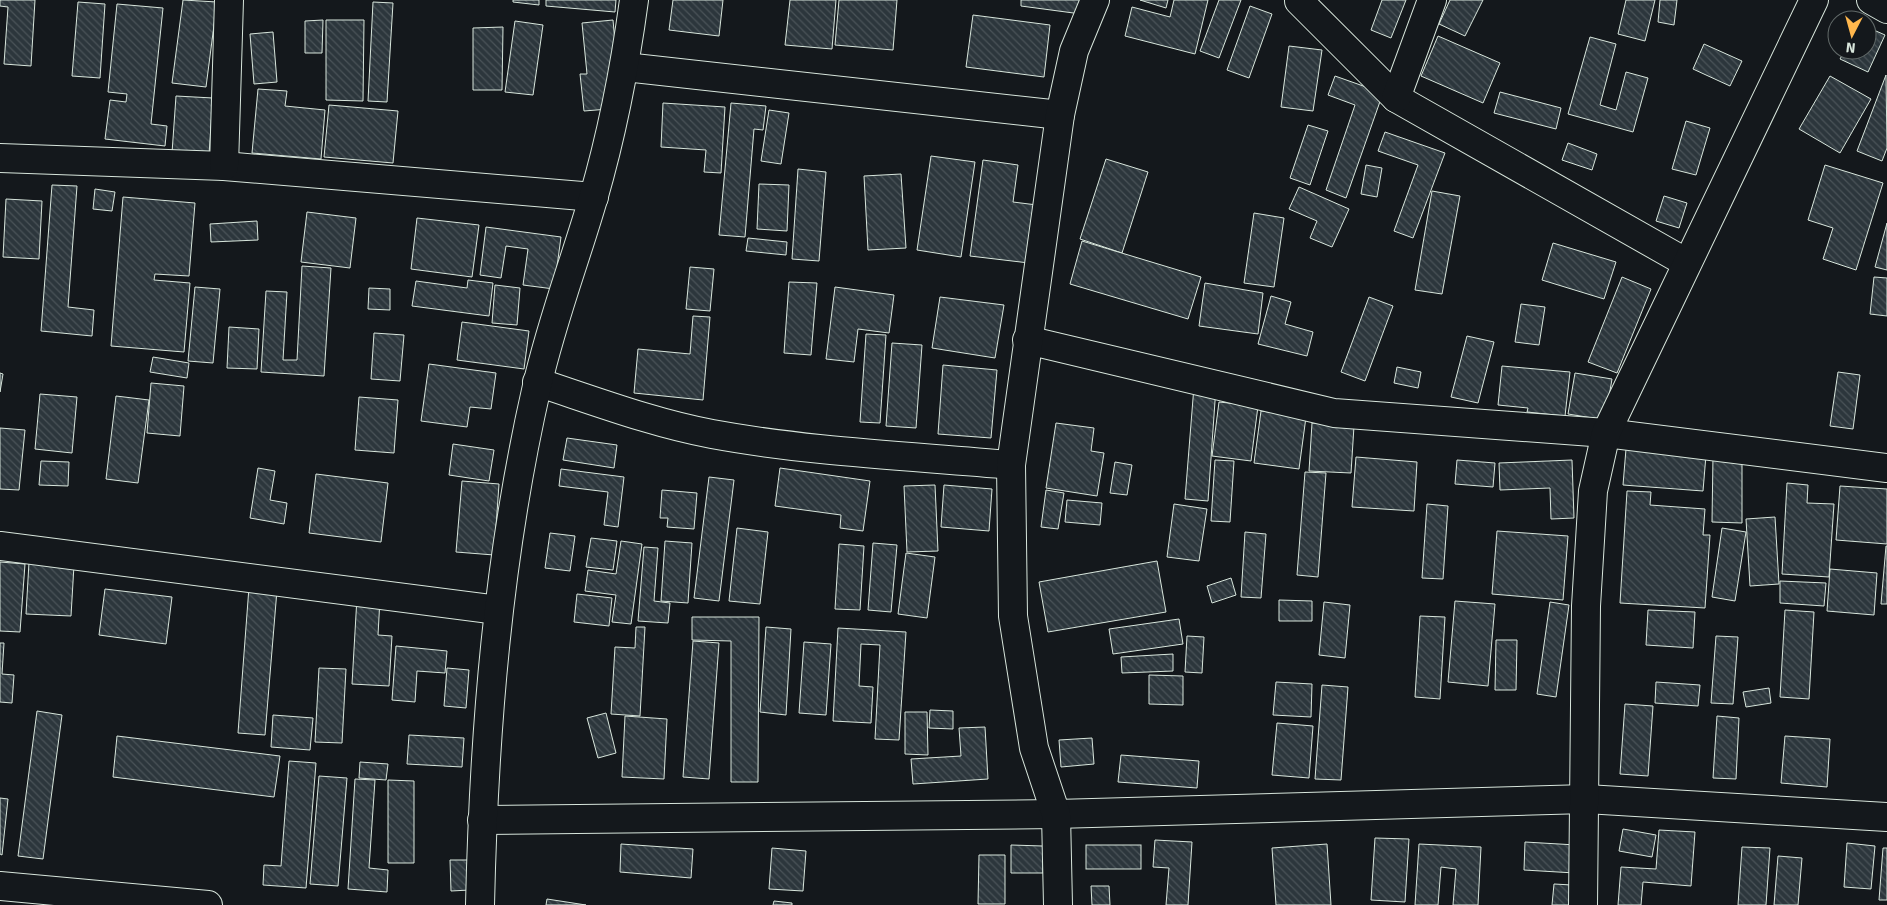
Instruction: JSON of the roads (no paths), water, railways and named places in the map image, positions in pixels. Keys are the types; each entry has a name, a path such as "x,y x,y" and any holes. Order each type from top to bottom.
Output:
{"street":[{"path":"224,166 229,0"},
{"path":"480,905 482,820 498,610 516,482 538,382 594,197 625,67 634,0"},
{"path":"1058,905 1056,814 1034,748 1013,616 1010,466 1060,115 1074,51 1095,0"},
{"path":"1396,98 1432,0"},
{"path":"1583,905 1586,799 1586,606 1592,491 1606,433 1814,0"},
{"path":"1871,0 1887,9"},
{"path":"1299,1 1396,98 1687,263"},
{"path":"625,67 1060,115"},
{"path":"0,158 224,166 594,197"},
{"path":"1027,340 1334,413 1606,433 1887,468"},
{"path":"538,382 626,412 711,434 783,444 1010,466"},
{"path":"0,546 498,610"},
{"path":"482,820 1056,814 1586,799 1887,817"},
{"path":"0,886 208,905"}]}
